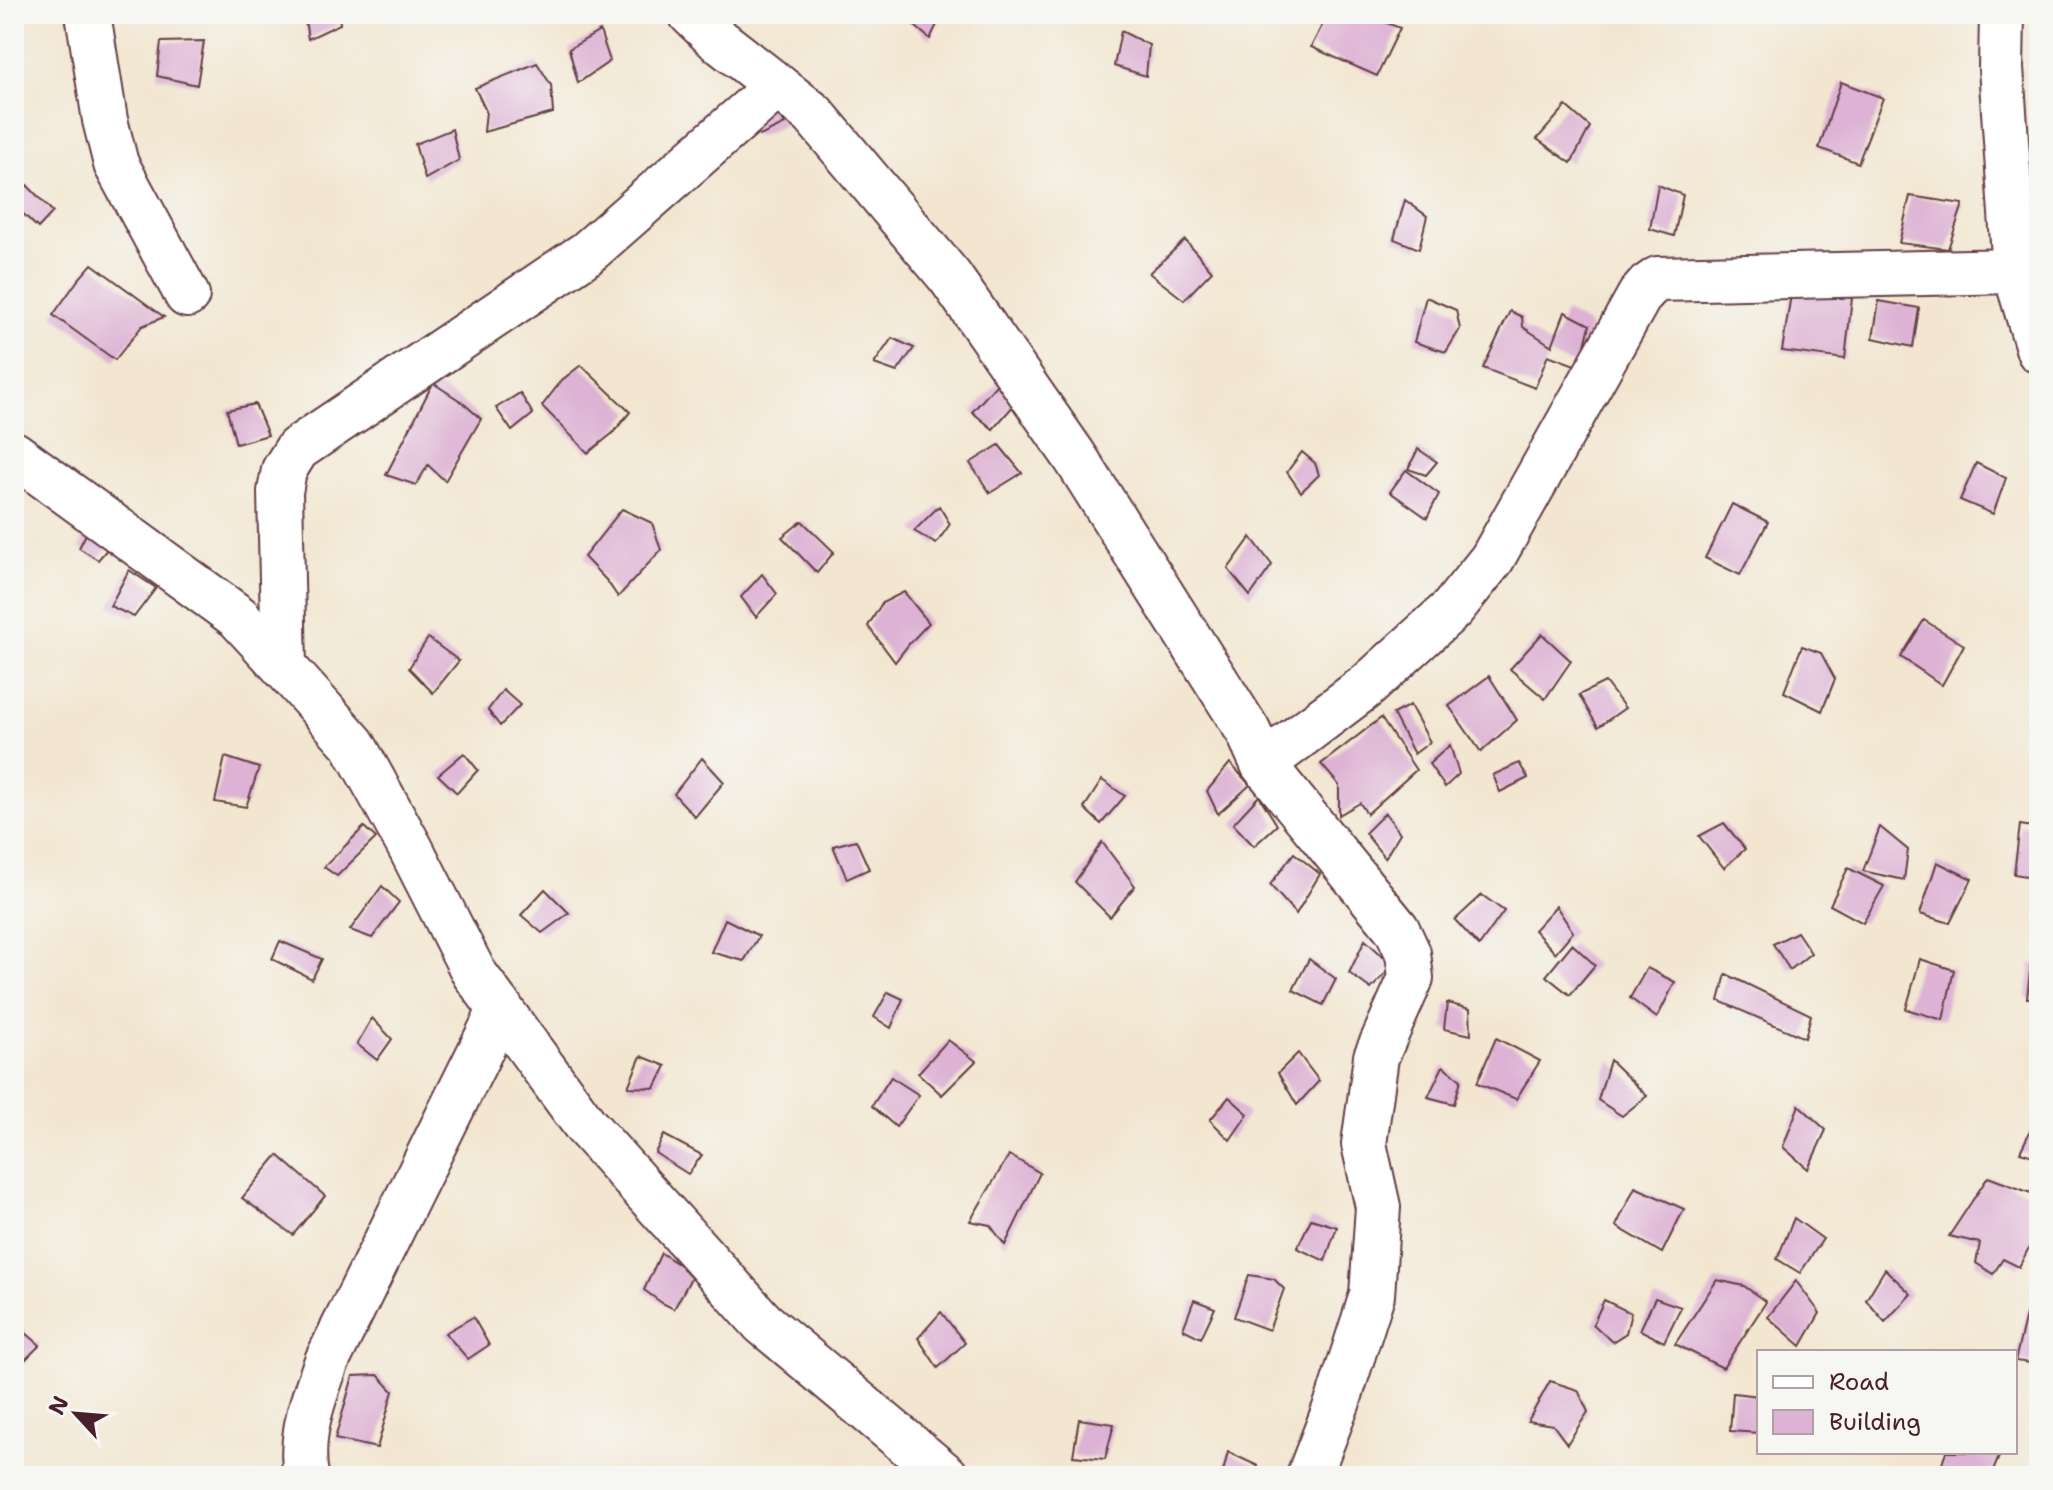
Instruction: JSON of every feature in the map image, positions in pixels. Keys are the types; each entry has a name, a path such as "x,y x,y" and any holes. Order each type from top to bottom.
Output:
{"street":[{"path":"88,14 105,120 116,164 187,295"},
{"path":"691,14 717,39 813,114 950,277 1083,470 1248,731 1263,764 1397,929 1408,953 1411,978 1376,1057 1364,1144 1378,1207 1372,1295 1338,1401 1309,1476"},
{"path":"2002,14 2001,68 2015,271 2039,351"},
{"path":"284,667 280,492 284,470 297,449 587,253 777,86"},
{"path":"1263,764 1368,685 1452,609 1492,559 1640,295 1658,279 2015,271"},
{"path":"14,454 238,617 284,667 353,744 474,973 586,1126 763,1323 946,1476"},
{"path":"306,1476 303,1458 308,1413 327,1361 501,1009"}],"building":[{"path":"304,14 339,14 340,24 308,39"},
{"path":"901,14 942,14 930,39"},
{"path":"1328,14 1364,14 1400,28 1377,76 1311,47"},
{"path":"600,31 610,61 578,83 569,49"},
{"path":"1121,31 1149,45 1146,76 1114,66"},
{"path":"204,41 197,85 157,76 161,42"},
{"path":"537,63 551,85 553,113 484,132 486,111 475,88"},
{"path":"1841,82 1883,98 1858,163 1819,148"},
{"path":"770,101 785,124 760,136 738,129"},
{"path":"1566,106 1590,127 1571,163 1537,139"},
{"path":"452,129 459,160 425,179 415,144"},
{"path":"27,185 53,212 38,228 14,205 14,199"},
{"path":"1658,185 1683,195 1674,236 1650,229"},
{"path":"1910,196 1963,204 1948,249 1899,243"},
{"path":"1405,200 1427,216 1419,249 1394,239"},
{"path":"1185,240 1212,271 1184,300 1149,273"},
{"path":"92,264 164,317 142,326 115,360 53,315"},
{"path":"1792,288 1852,298 1845,359 1782,351"},
{"path":"1426,297 1456,310 1460,329 1446,352 1414,342"},
{"path":"1879,301 1919,308 1913,347 1873,338"},
{"path":"1510,311 1522,317 1523,327 1552,346 1565,312 1590,325 1580,367 1548,355 1535,388 1483,368"},
{"path":"892,338 914,348 897,372 874,364"},
{"path":"581,365 630,412 613,433 588,453 542,406 562,380"},
{"path":"1005,375 1022,396 993,429 972,412"},
{"path":"433,383 481,419 445,481 428,465 416,485 386,475"},
{"path":"520,393 533,414 512,431 496,408"},
{"path":"255,404 268,435 236,444 227,410"},
{"path":"999,445 1022,473 990,493 970,463"},
{"path":"1418,449 1437,462 1426,475 1408,469"},
{"path":"1302,452 1315,463 1319,475 1301,492 1287,472"},
{"path":"1976,463 2006,478 1993,514 1960,500"},
{"path":"1406,470 1439,494 1427,518 1390,492"},
{"path":"1732,504 1768,522 1740,575 1705,558"},
{"path":"939,506 950,524 936,544 914,531"},
{"path":"622,509 652,523 661,550 618,597 584,557"},
{"path":"802,521 834,552 817,573 782,537"},
{"path":"91,524 115,540 98,560 79,548"},
{"path":"1251,537 1272,565 1250,596 1228,569"},
{"path":"129,570 156,588 134,617 110,606"},
{"path":"762,574 777,594 756,617 741,597"},
{"path":"904,592 929,623 895,662 868,626 882,603"},
{"path":"1924,620 1964,645 1942,685 1901,657"},
{"path":"1542,634 1571,661 1545,699 1510,669"},
{"path":"428,638 459,661 433,693 409,668"},
{"path":"1802,646 1821,653 1835,679 1822,711 1784,692"},
{"path":"1489,676 1517,720 1481,752 1449,706"},
{"path":"1605,682 1625,708 1598,727 1579,695"},
{"path":"503,690 520,705 500,726 488,710"},
{"path":"1410,705 1430,742 1414,754 1393,714"},
{"path":"1381,718 1416,770 1367,814 1360,803 1339,815 1339,785 1321,764"},
{"path":"1450,745 1459,774 1445,787 1429,764"},
{"path":"464,753 478,770 457,793 438,775"},
{"path":"225,757 259,768 246,807 215,802"},
{"path":"702,758 724,782 695,817 674,794"},
{"path":"1230,763 1250,785 1218,814 1207,791"},
{"path":"1519,763 1528,778 1500,792 1493,775"},
{"path":"1102,780 1125,796 1101,824 1084,808"},
{"path":"1259,796 1277,825 1254,846 1233,824"},
{"path":"1385,813 1400,833 1385,858 1365,833"},
{"path":"1724,823 1745,849 1724,868 1699,836"},
{"path":"2020,825 2039,828 2039,878 2014,874"},
{"path":"364,827 376,838 337,876 324,867"},
{"path":"1880,827 1908,850 1904,880 1863,871"},
{"path":"856,840 869,869 847,879 833,846"},
{"path":"1102,842 1135,886 1110,917 1075,882"},
{"path":"1294,853 1320,874 1296,914 1270,885"},
{"path":"1937,862 1972,879 1950,923 1920,914"},
{"path":"1848,868 1884,886 1863,923 1830,905"},
{"path":"382,886 399,902 372,938 350,930"},
{"path":"545,889 569,913 542,933 521,915"},
{"path":"1482,895 1504,911 1479,946 1455,920"},
{"path":"1556,906 1573,932 1555,953 1534,930"},
{"path":"725,919 759,936 744,961 711,952"},
{"path":"1797,932 1811,953 1790,970 1773,944"},
{"path":"1365,940 1393,965 1371,989 1349,973"},
{"path":"280,941 322,959 312,979 272,959"},
{"path":"1572,944 1595,965 1570,995 1546,976"},
{"path":"1309,959 1336,979 1323,1005 1293,990"},
{"path":"1920,959 1954,970 1943,1020 1906,1009"},
{"path":"2031,963 2039,965 2039,998 2027,998"},
{"path":"1647,968 1675,982 1657,1018 1630,998"},
{"path":"1726,974 1811,1015 1805,1038 1719,1001"},
{"path":"888,992 903,999 891,1028 874,1017"},
{"path":"1447,1003 1470,1009 1471,1035 1444,1029"},
{"path":"372,1018 392,1039 377,1060 357,1044"},
{"path":"1496,1038 1540,1061 1516,1099 1477,1083"},
{"path":"948,1040 976,1061 942,1095 918,1073"},
{"path":"1298,1053 1319,1081 1297,1105 1278,1073"},
{"path":"641,1056 666,1066 655,1088 628,1087"},
{"path":"1610,1060 1647,1096 1622,1116 1598,1100"},
{"path":"1443,1066 1461,1080 1454,1104 1428,1097"},
{"path":"891,1077 919,1095 896,1127 872,1106"},
{"path":"1229,1097 1248,1114 1230,1140 1210,1120"},
{"path":"1799,1105 1826,1130 1808,1169 1783,1147"},
{"path":"2039,1113 2039,1158 2020,1152"},
{"path":"664,1135 702,1155 688,1174 655,1153"},
{"path":"278,1155 325,1196 293,1235 242,1198"},
{"path":"1009,1155 1040,1173 1005,1245 990,1225 970,1221"},
{"path":"1988,1177 2039,1196 2039,1228 2019,1267 2003,1259 1993,1274 1976,1263 1980,1243 1949,1236"},
{"path":"1635,1187 1684,1209 1662,1253 1616,1226"},
{"path":"1794,1218 1823,1239 1800,1273 1777,1259"},
{"path":"1311,1219 1337,1227 1325,1261 1297,1248"},
{"path":"661,1253 683,1267 691,1278 674,1309 644,1290"},
{"path":"1885,1269 1911,1294 1885,1322 1866,1300"},
{"path":"1249,1275 1274,1279 1284,1289 1269,1330 1234,1317"},
{"path":"1717,1280 1744,1286 1766,1302 1723,1368 1675,1344"},
{"path":"1796,1281 1820,1313 1801,1346 1768,1317"},
{"path":"1655,1298 1681,1307 1664,1342 1640,1330"},
{"path":"1194,1300 1215,1308 1201,1338 1183,1329"},
{"path":"1604,1300 1631,1313 1626,1333 1612,1342 1593,1324"},
{"path":"2027,1311 2039,1313 2039,1364 2017,1361"},
{"path":"941,1312 965,1343 938,1368 918,1338"},
{"path":"473,1317 489,1345 468,1359 445,1333"},
{"path":"19,1327 40,1345 14,1371 14,1333"},
{"path":"378,1375 393,1391 377,1448 335,1439 353,1376"},
{"path":"1550,1381 1578,1390 1588,1412 1567,1444 1553,1425 1528,1421"},
{"path":"1733,1393 1757,1396 1757,1433 1730,1431"},
{"path":"1079,1419 1114,1424 1105,1459 1073,1456"},
{"path":"1228,1452 1258,1466 1256,1476 1222,1476"},
{"path":"1945,1454 2000,1454 1991,1476 1938,1476"}]}
